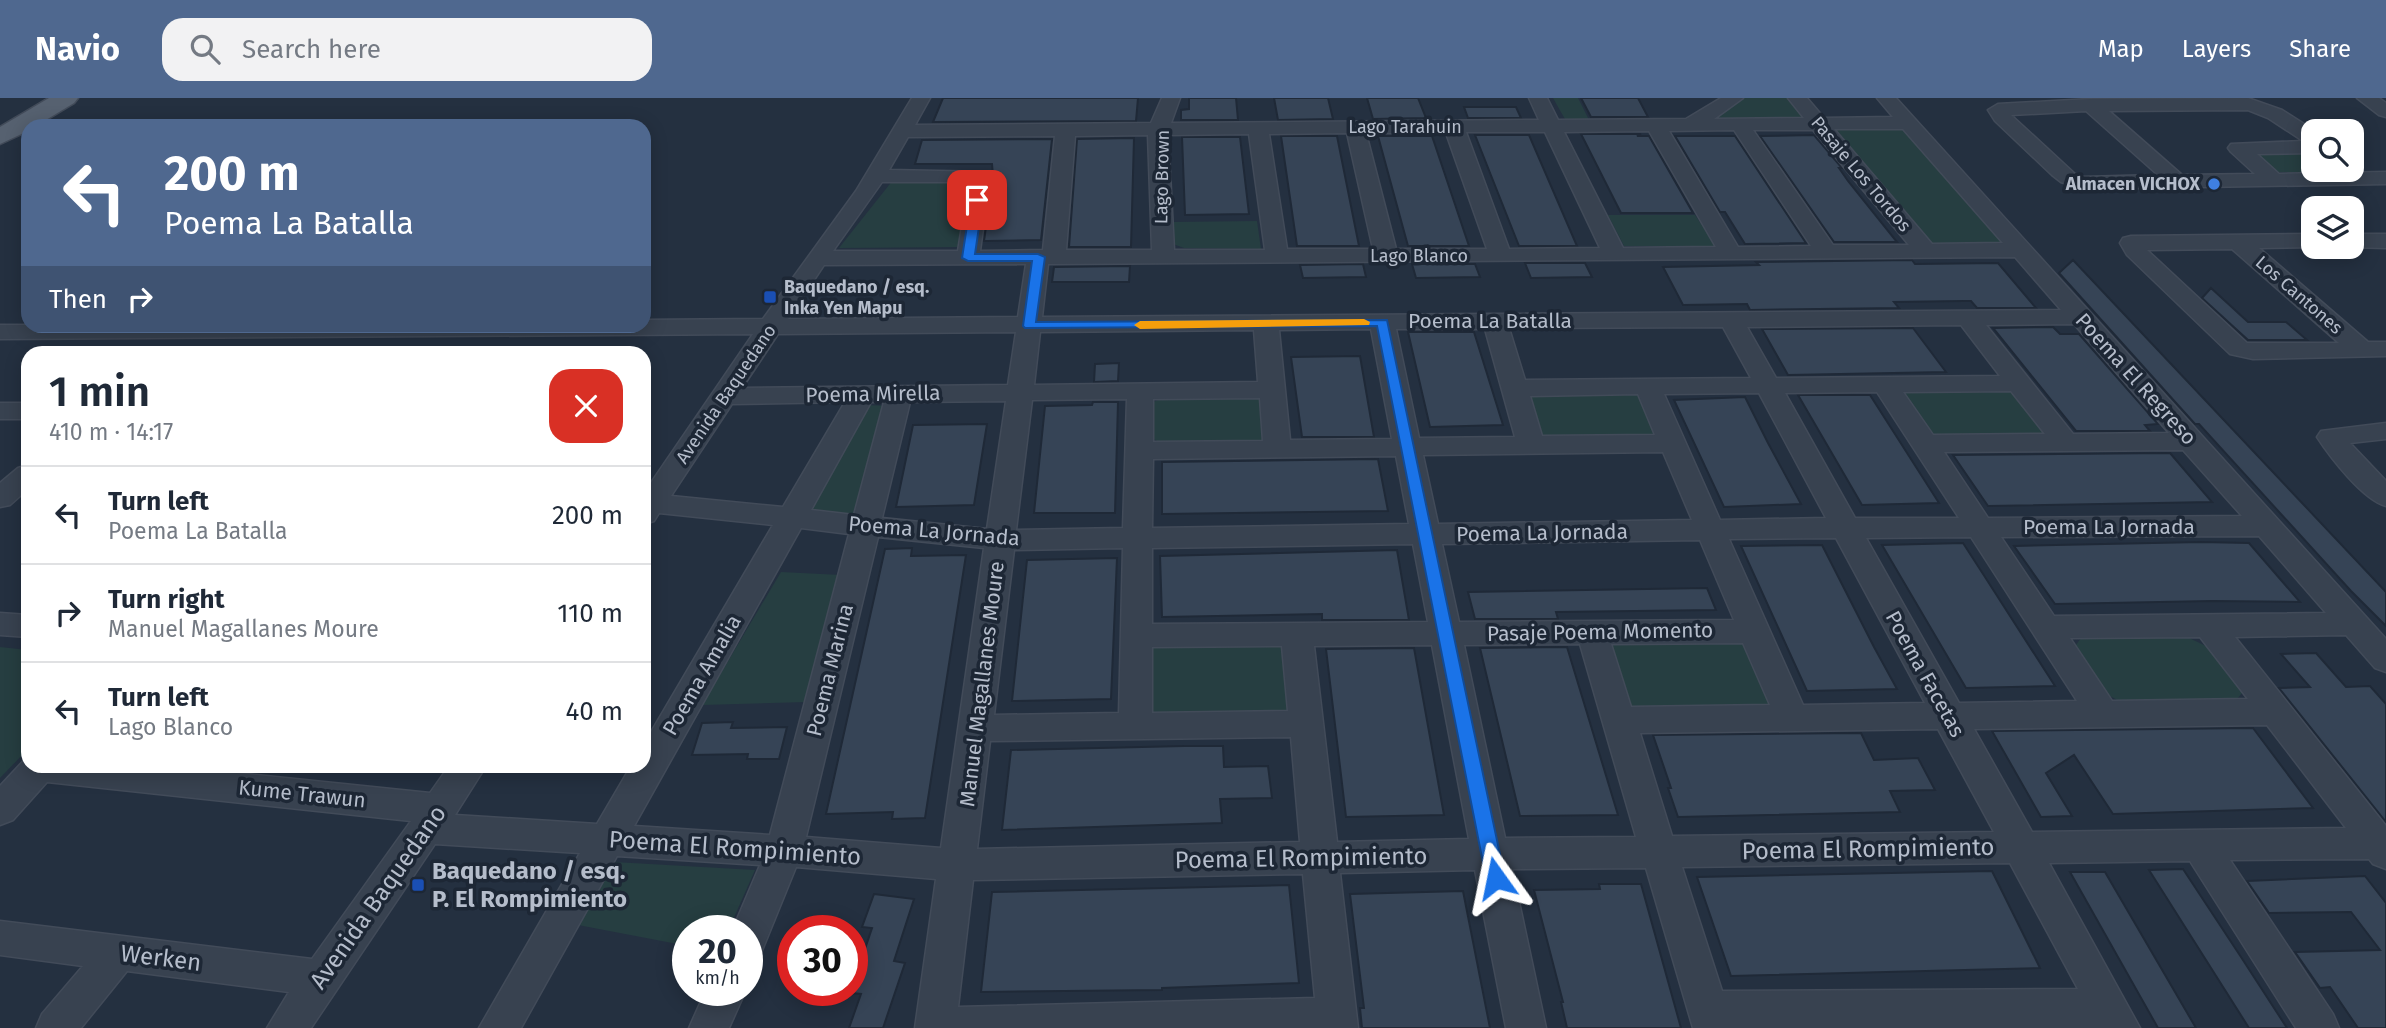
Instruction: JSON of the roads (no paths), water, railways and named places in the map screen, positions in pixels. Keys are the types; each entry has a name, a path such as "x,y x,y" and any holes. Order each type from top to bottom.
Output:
{"main road":[{"path":"31,119 66,98"},
{"path":"0,138 21,125"}],"street":[{"name":"Avenida Baquedano","path":"651,504 817,258 876,176 921,98"},
{"name":"Lago Brown","path":"1163,257 1158,128 1167,113 1171,98"},
{"path":"1538,98 1615,255"},
{"path":"1690,125 1734,98"},
{"name":"Pasaje Los Tordos","path":"1797,98 1926,251"},
{"name":"Poema El Regreso","path":"1886,98 2386,660"},
{"path":"2366,98 2386,111"},
{"path":"2301,132 2263,107 2248,104 2091,105 1998,110 2002,117 2068,178 2082,183 2273,179 2301,176"},
{"path":"2091,105 2175,180"},
{"name":"Lago Tarahuin","path":"902,131 1908,123"},
{"path":"1656,125 1731,253"},
{"path":"1740,125 1825,252"},
{"path":"1355,127 1386,256"},
{"path":"1454,127 1500,255"},
{"path":"1258,128 1277,256"},
{"name":"Manuel Magallanes Moure","path":"935,1028 1029,326 1046,257 1063,140 1069,129"},
{"path":"2273,179 2238,148 2301,147"},
{"path":"2364,167 2386,161"},
{"path":"2364,171 2386,178"},
{"path":"876,176 980,176 968,258"},
{"path":"2301,241 2131,243 2135,250 2239,349 2253,352 2386,349"},
{"path":"2364,241 2386,241"},
{"name":"Los Cantones","path":"2238,242 2361,349"},
{"name":"Lago Blanco","path":"817,258 1615,255 2021,250"},
{"name":"Poema La Batalla","path":"651,329 2081,317"},
{"path":"1968,318 2065,442"},
{"name":"Poema Facetas","path":"1731,319 2114,1018"},
{"path":"1495,321 1531,445"},
{"path":"1382,322 1526,1028"},
{"path":"1266,323 1277,449"},
{"name":"Poema La Batalla","path":"0,331 21,331"},
{"path":"303,346 316,333"},
{"path":"1514,388 2019,383"},
{"path":"1885,384 2104,714"},
{"path":"1648,387 1792,718"},
{"name":"Poema Mirella","path":"725,396 1271,390"},
{"path":"1135,726 1140,391"},
{"name":"Poema Amalia","path":"651,764 863,394"},
{"name":"Poema Marina","path":"758,915 784,850 899,394"},
{"path":"0,411 21,411"},
{"path":"2386,431 2330,437 2386,497"},
{"path":"1924,444 2191,441"},
{"path":"1139,450 1673,443"},
{"path":"0,498 21,480"},
{"name":"Poema La Jornada","path":"651,508 792,518 1001,540 1845,528 2267,526"},
{"path":"2045,627 2354,624"},
{"path":"2208,625 2383,847"},
{"name":"Pasaje Poema Momento","path":"1137,636 1755,631"},
{"path":"1592,632 1710,1019 2114,1018"},
{"path":"935,1028 1338,1022 1297,635"},
{"path":"1619,720 2275,712"},
{"path":"976,728 1307,724"},
{"path":"0,810 34,773"},
{"name":"Kume Trawun","path":"85,773 434,818"},
{"name":"Avenida Baquedano","path":"287,1028 464,773"},
{"name":"Poema Amalia","path":"499,1028 646,773"},
{"name":"Poema El Rompimiento","path":"434,818 608,839 958,865 2020,847 2383,847"},
{"path":"2200,845 2319,1028"},
{"name":"Werken","path":"0,938 321,978"},
{"path":"55,1028 118,953"},
{"path":"709,1028 719,1006"}],"place":[{"name":"Almacen VICHOX","path":"2214,184"},
{"name":"Baquedano / esq. Inka Yen Mapu","path":"770,297"},
{"name":"Baquedano / esq. P. El Rompimiento","path":"418,885"}]}
